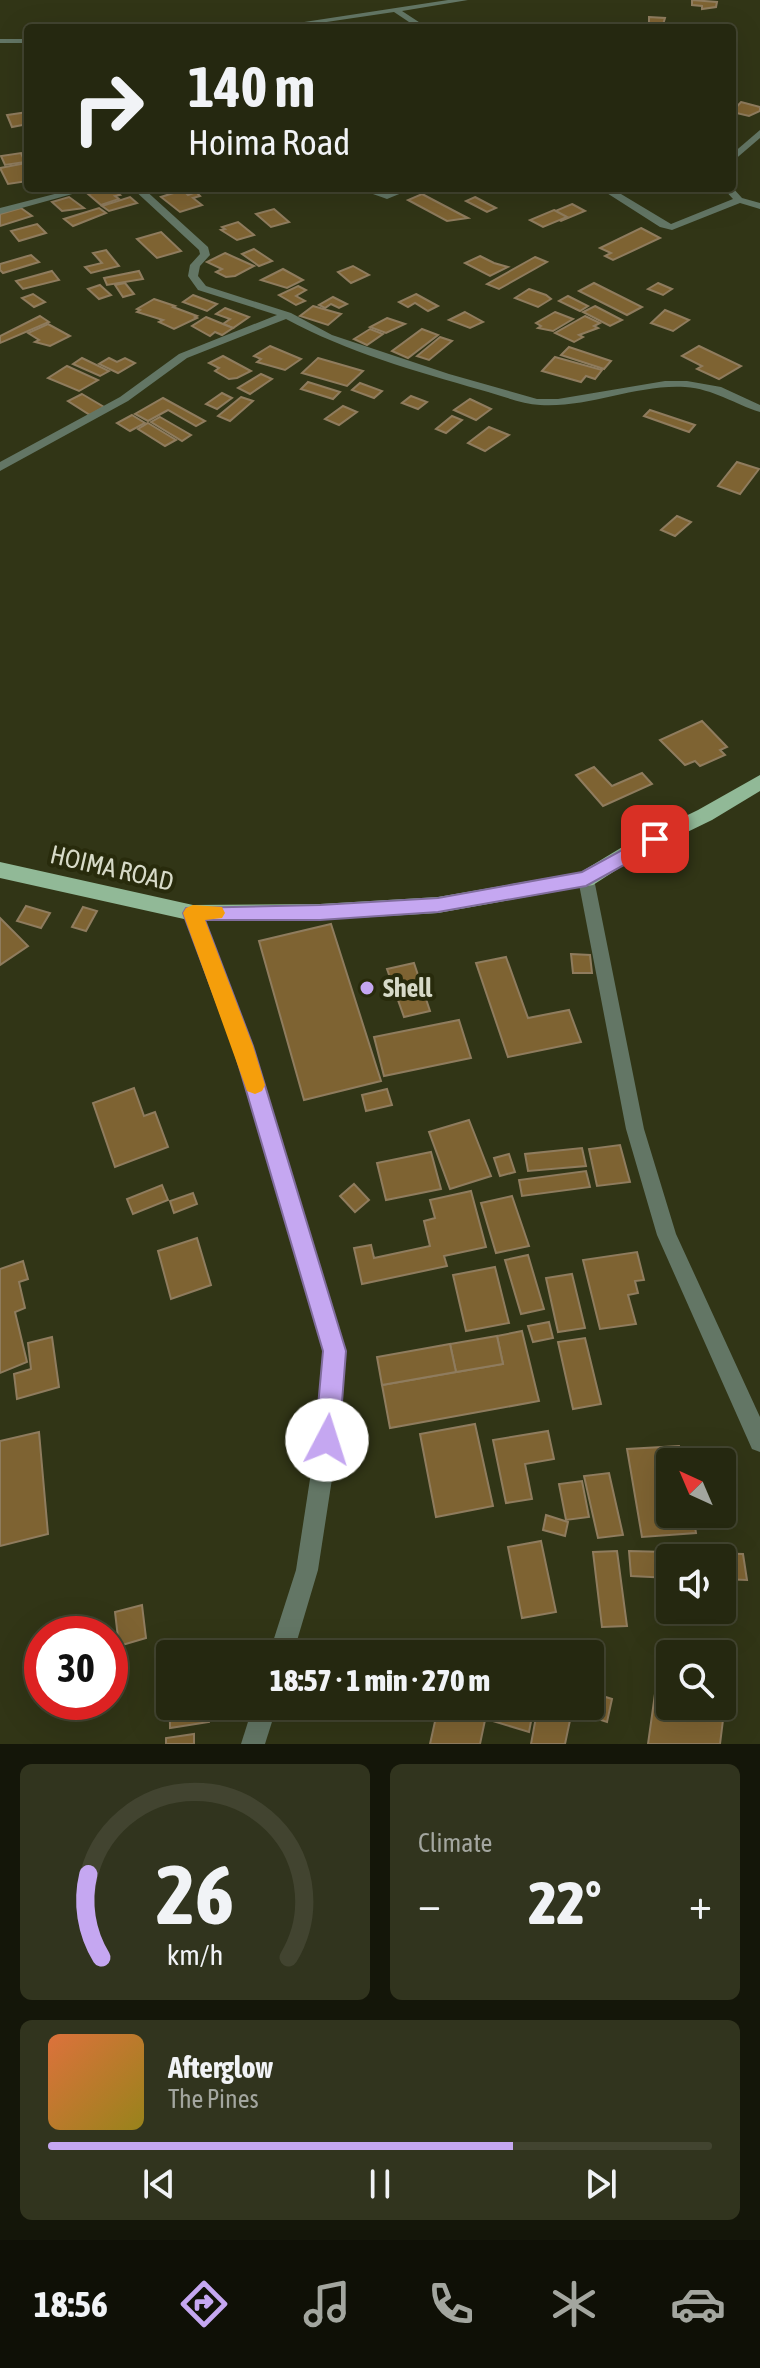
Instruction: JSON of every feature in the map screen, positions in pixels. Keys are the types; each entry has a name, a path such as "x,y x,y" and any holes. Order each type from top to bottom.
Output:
{"main road":[{"name":"HOIMA ROAD","path":"0,870 193,913 320,912 438,905 586,879 631,851 705,815 760,782"}],"street":[{"path":"297,24 464,0"},
{"path":"395,10 418,24"},
{"path":"0,41 24,41"},
{"path":"736,155 760,133"},
{"path":"0,211 74,192"},
{"path":"141,192 204,249 205,255 195,265 193,276 202,288 287,315 328,337 445,376 537,402 558,402 665,384 687,384 717,389 760,409"},
{"path":"374,192 387,196 398,192"},
{"path":"610,192 663,225 672,227 739,200"},
{"path":"732,192 739,200 760,206"},
{"path":"0,467 124,399 183,356 287,315"},
{"path":"586,879 631,1114 648,1174 667,1235 760,1441"},
{"path":"193,913 243,1046 334,1351 327,1440 307,1570 285,1640"},
{"path":"253,1744 261,1720"}],"building":[{"path":"692,0 717,2 716,7 702,9 702,6 692,5"},
{"path":"649,17 665,18 663,24 649,24"},
{"path":"741,102 760,107 760,111 749,116 736,113"},
{"path":"24,113 24,125 12,127 7,115"},
{"path":"21,153 24,162 5,165 1,156"},
{"path":"24,163 24,182 8,184 0,168"},
{"path":"116,192 120,195 115,196 119,199 101,205 88,194"},
{"path":"177,192 188,195 196,192 200,196 193,198 202,205 180,212 161,197"},
{"path":"422,194 468,218 447,221 408,200"},
{"path":"69,197 84,208 62,211 52,202"},
{"path":"130,197 137,203 109,211 102,206"},
{"path":"475,197 496,208 487,212 466,201"},
{"path":"572,204 585,211 561,221 548,214"},
{"path":"21,208 32,216 0,226 0,214"},
{"path":"99,208 106,213 73,226 64,219"},
{"path":"274,209 289,222 271,227 256,214"},
{"path":"554,210 567,217 543,227 530,220"},
{"path":"238,222 254,235 237,240 221,230"},
{"path":"37,224 46,233 19,241 11,231"},
{"path":"641,228 660,238 613,260 605,256 611,253 600,248"},
{"path":"161,232 181,251 157,258 137,239"},
{"path":"254,249 272,261 259,266 242,254"},
{"path":"106,250 119,266 91,273 85,267 102,263 93,253"},
{"path":"225,253 254,266 226,277 216,272 222,269 207,262"},
{"path":"31,255 39,262 3,273 0,270 0,264"},
{"path":"480,256 508,267 490,276 465,263"},
{"path":"535,257 547,262 499,289 487,284"},
{"path":"353,266 369,275 351,283 338,272"},
{"path":"283,269 303,280 287,288 261,280"},
{"path":"52,271 59,280 23,289 16,281"},
{"path":"139,271 143,279 107,285 104,278"},
{"path":"125,283 134,294 123,297 115,285"},
{"path":"594,283 642,307 627,315 579,291"},
{"path":"658,283 672,289 663,295 648,289"},
{"path":"100,285 111,295 99,299 88,289"},
{"path":"298,286 306,290 296,296 305,301 296,305 279,295"},
{"path":"529,289 551,299 538,307 515,298"},
{"path":"33,294 45,302 34,307 22,298"},
{"path":"416,294 438,306 428,311 415,303 408,307 399,302"},
{"path":"193,295 217,304 207,311 183,302"},
{"path":"568,296 588,306 580,311 559,301"},
{"path":"333,297 347,304 339,308 331,304 325,308 319,305"},
{"path":"154,299 197,318 174,329 159,322 163,320 137,312"},
{"path":"313,306 341,314 328,325 300,316"},
{"path":"595,306 622,320 610,326 583,312"},
{"path":"225,308 249,317 233,328 223,324 230,319 216,314"},
{"path":"665,310 689,320 673,331 651,323"},
{"path":"465,312 483,322 470,328 449,320"},
{"path":"555,312 573,319 553,331 538,328 541,326 536,323"},
{"path":"40,316 49,322 0,343 0,336"},
{"path":"585,316 600,323 594,326 598,328 579,335 583,337 574,342 555,333"},
{"path":"206,317 233,328 222,335 215,332 210,336 192,326"},
{"path":"387,318 405,324 386,333 370,327"},
{"path":"48,324 70,336 50,346 35,342 39,340 28,333"},
{"path":"370,329 383,334 367,345 354,339"},
{"path":"422,329 438,335 408,358 392,351"},
{"path":"440,337 452,341 429,360 417,356"},
{"path":"270,346 301,359 285,370 257,362 261,359 254,356"},
{"path":"699,346 741,366 719,379 697,369 702,366 682,356"},
{"path":"569,347 611,361 604,369 561,355"},
{"path":"223,356 251,371 229,379 215,371 219,368 209,363"},
{"path":"555,357 602,370 595,379 586,376 581,382 542,371"},
{"path":"82,358 109,371 100,376 73,364"},
{"path":"109,358 117,362 125,358 135,363 118,373 99,364"},
{"path":"318,358 363,371 347,386 302,373"},
{"path":"67,366 98,380 79,391 48,378"},
{"path":"261,374 272,379 250,394 238,388"},
{"path":"308,382 340,392 333,399 301,389"},
{"path":"360,383 382,391 374,398 352,390"},
{"path":"222,393 232,398 217,409 206,404"},
{"path":"82,394 104,407 90,415 68,401"},
{"path":"411,396 427,402 418,409 402,403"},
{"path":"241,397 253,401 230,421 218,416"},
{"path":"163,398 205,421 196,426 168,410 148,421 135,414"},
{"path":"470,399 491,409 476,420 454,410"},
{"path":"343,406 357,412 339,425 325,419"},
{"path":"650,410 695,425 689,432 644,416"},
{"path":"132,415 145,423 130,431 117,423"},
{"path":"452,416 462,420 446,433 436,429"},
{"path":"160,417 191,435 182,441 151,422"},
{"path":"148,423 176,440 165,446 138,429"},
{"path":"489,427 509,435 485,451 468,443"},
{"path":"737,462 759,469 740,494 718,486"},
{"path":"677,516 691,522 675,536 661,530"},
{"path":"702,721 727,747 720,750 725,755 700,766 695,761 685,765 660,740"},
{"path":"594,767 612,786 642,773 652,784 603,806 576,775"},
{"path":"26,906 50,913 41,928 17,921"},
{"path":"83,907 97,911 86,931 72,927"},
{"path":"0,918 28,946 0,965"},
{"path":"331,924 381,1081 304,1100 259,941"},
{"path":"571,954 590,955 592,973 573,973"},
{"path":"506,957 528,1018 569,1010 581,1042 508,1057 476,963"},
{"path":"414,963 430,1011 404,1017 387,969"},
{"path":"459,1020 471,1058 384,1076 374,1037"},
{"path":"134,1088 144,1116 155,1112 168,1147 115,1167 93,1103"},
{"path":"387,1089 392,1105 366,1111 362,1095"},
{"path":"469,1120 491,1176 450,1189 429,1132"},
{"path":"620,1145 630,1182 597,1186 589,1149"},
{"path":"582,1148 586,1166 528,1171 525,1154"},
{"path":"431,1152 441,1189 386,1200 377,1163"},
{"path":"509,1154 515,1172 500,1176 494,1158"},
{"path":"586,1171 590,1187 522,1196 519,1180"},
{"path":"354,1184 369,1200 355,1212 340,1196"},
{"path":"162,1185 168,1200 133,1214 127,1199"},
{"path":"471,1191 486,1247 444,1256 447,1266 362,1284 354,1248 371,1245 374,1258 430,1246 424,1221 435,1218 430,1200"},
{"path":"193,1193 197,1204 174,1213 170,1201"},
{"path":"512,1196 529,1246 496,1253 481,1203"},
{"path":"197,1238 211,1285 171,1299 158,1251"},
{"path":"637,1252 644,1280 635,1281 638,1293 628,1295 636,1324 600,1329 583,1260"},
{"path":"528,1255 544,1309 521,1314 505,1260"},
{"path":"23,1261 28,1279 19,1282 25,1308 15,1312 27,1362 0,1373 0,1269"},
{"path":"495,1267 509,1323 466,1331 453,1275"},
{"path":"572,1274 585,1328 558,1332 546,1278"},
{"path":"549,1322 553,1338 533,1342 528,1326"},
{"path":"522,1331 539,1401 390,1428 382,1385 503,1364 497,1336"},
{"path":"497,1336 503,1364 456,1372 450,1344"},
{"path":"52,1337 59,1387 17,1399 14,1374 31,1369 28,1343"},
{"path":"585,1338 601,1404 573,1409 558,1342"},
{"path":"450,1344 456,1372 382,1385 377,1357"},
{"path":"475,1424 493,1506 436,1517 420,1434"},
{"path":"548,1431 554,1459 525,1464 532,1499 506,1503 493,1440"},
{"path":"39,1432 48,1534 0,1546 0,1441"},
{"path":"679,1446 656,1448 656,1528 695,1528 696,1533 642,1537 627,1449"},
{"path":"609,1473 623,1535 598,1538 584,1476"},
{"path":"582,1481 589,1517 566,1520 559,1484"},
{"path":"546,1515 568,1522 565,1536 543,1530"},
{"path":"541,1541 556,1612 522,1618 508,1547"},
{"path":"617,1551 627,1626 602,1627 593,1552"},
{"path":"629,1551 656,1552 656,1577 631,1576"},
{"path":"736,1554 743,1554 747,1580 736,1580"},
{"path":"142,1605 146,1638 128,1643 128,1616 115,1616 115,1612"},
{"path":"656,1687 656,1720 723,1720 720,1744 648,1744"},
{"path":"604,1696 612,1699 607,1722 601,1720 604,1720"},
{"path":"170,1720 209,1720 209,1722 170,1728"},
{"path":"435,1720 485,1720 480,1744 430,1744"},
{"path":"493,1720 531,1720 529,1732"},
{"path":"535,1720 570,1720 565,1744 531,1744"},
{"path":"194,1734 194,1744 166,1744 166,1738"}],"slow traffic":[{"path":"215,913 193,913 255,1085"}],"place":[{"name":"Shell","path":"367,988"}],"route":[{"path":"327,1440 334,1351 243,1046 193,913 320,912 438,905 586,879 655,839"}]}
